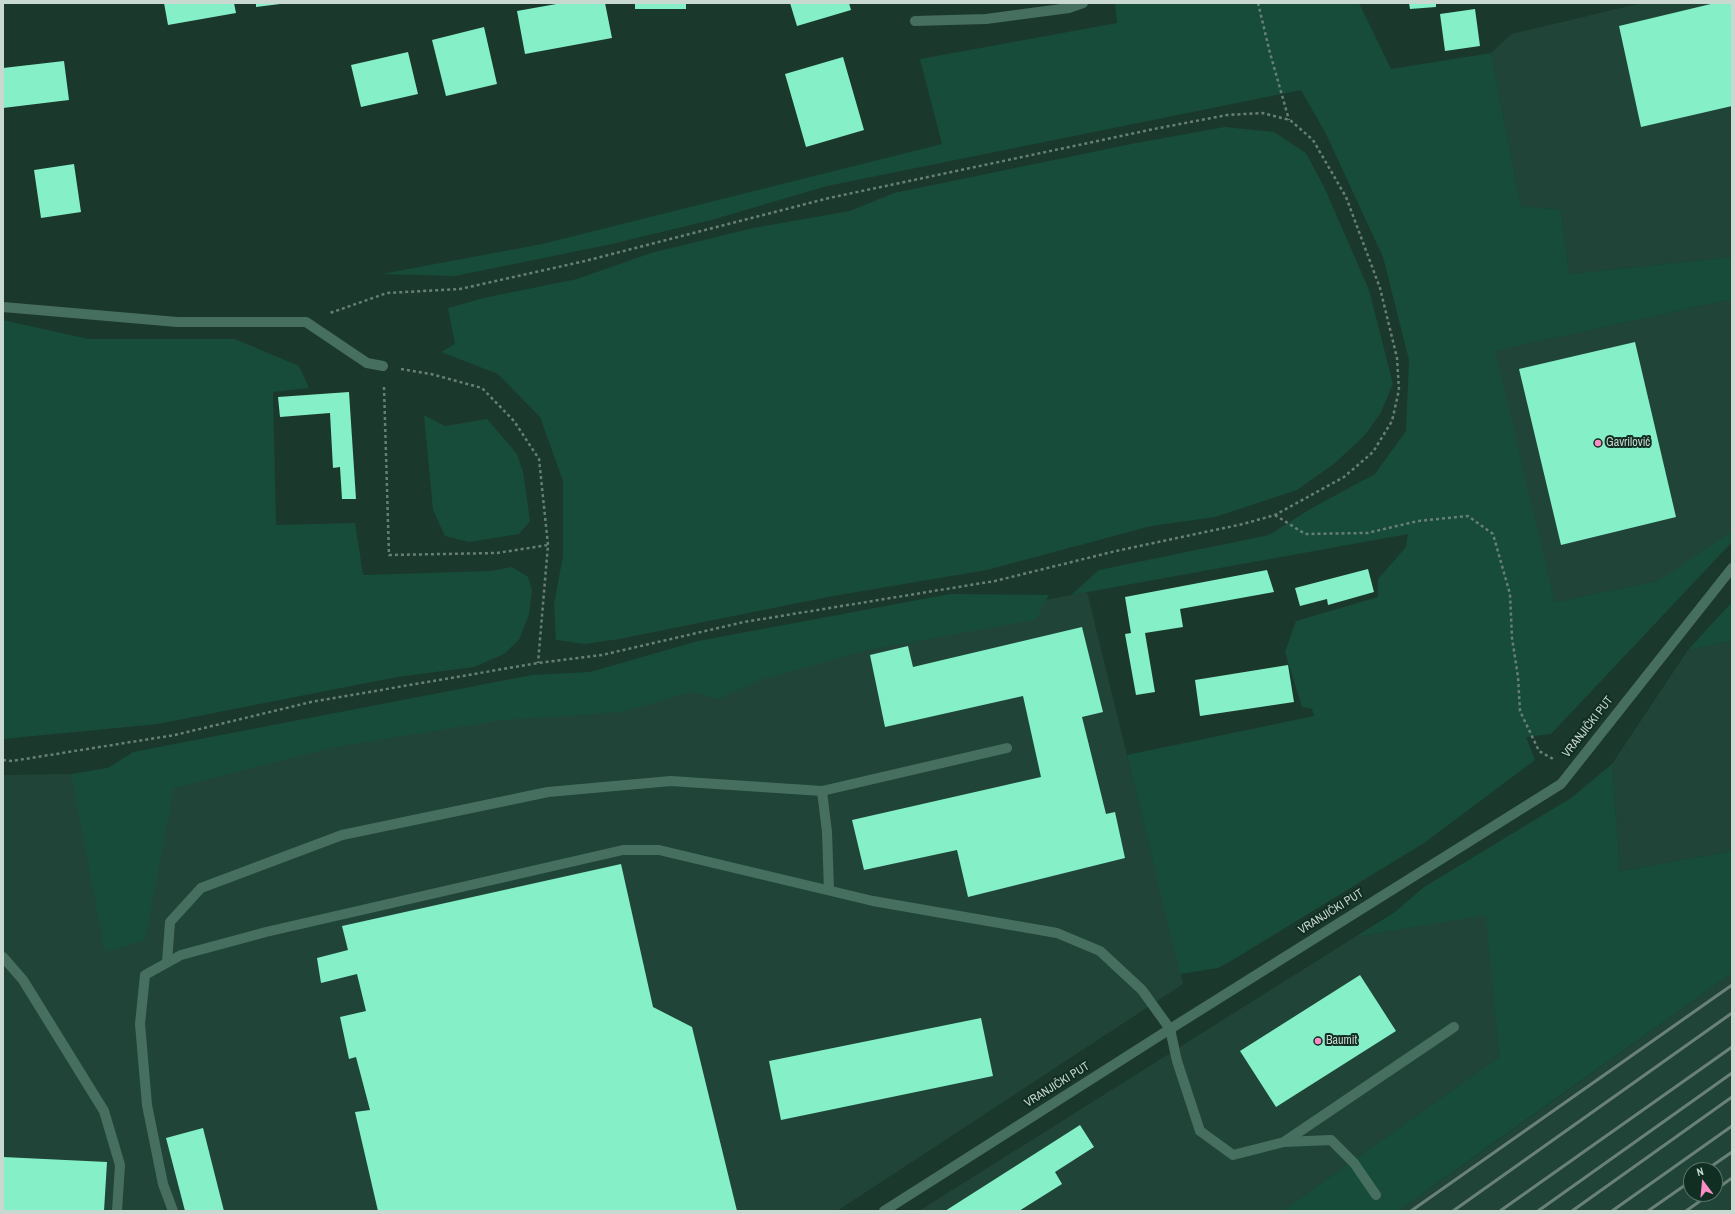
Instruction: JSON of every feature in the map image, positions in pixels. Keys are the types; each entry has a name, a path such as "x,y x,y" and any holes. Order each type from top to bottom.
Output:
{"street":[{"path":"915,21 1010,16 1069,8 1083,3"},
{"path":"3,307 177,322 306,322 367,363 384,366"},
{"name":"VRANJIČKI PUT","path":"884,1211 1170,1029 1561,784 1732,568"},
{"path":"167,962 170,922 201,888 342,835 548,792 671,781 822,791 1007,748"},
{"path":"822,791 827,832 829,890"},
{"path":"173,1211 163,1184 147,1105 140,1024 145,975 181,954 266,932 623,850 659,850 873,901 1057,933 1100,951 1142,990 1170,1029 1177,1061 1200,1131 1233,1155 1284,1142 1331,1140 1354,1163 1376,1195"},
{"path":"3,957 23,980 104,1111 120,1165 117,1211"},
{"path":"1284,1142 1454,1027"}],"path":[{"path":"1258,3 1290,120"},
{"path":"3,760 12,761 175,735 311,702 538,663 602,655 744,622 995,581 1116,551 1243,524 1275,515 1344,477 1373,452 1392,421 1399,390 1397,358 1380,288 1346,197 1313,140 1290,120 1262,113 1226,115 1154,129 829,198 585,261 460,289 387,293 306,322"},
{"path":"538,663 548,545 540,459 514,421 482,388 431,374 384,366 389,555 497,553 548,545"},
{"path":"1275,515 1305,534 1367,533 1418,521 1468,516 1493,534 1510,594 1512,638 1518,677 1520,710 1539,751 1572,769"}],"shaded area":[{"path":"1115,3 1359,3 1391,69 1491,53 1521,206 1561,210 1569,274 1732,257 1732,299 1495,351 1555,602 1658,581 1732,531 1732,542 1551,734 1526,737 1535,760 1424,843 1231,961 1218,968 1180,974 1127,755 1314,716 1312,709 1302,707 1285,652 1296,621 1378,597 1378,579 1406,547 1408,534 1071,595 1099,570 1269,535 1312,508 1375,474 1406,431 1409,360 1383,257 1326,134 1301,90 827,186 715,219 612,244 455,276 382,274 542,244 942,144 920,59 1117,23"},
{"path":"1642,3 1732,3 1732,257 1569,274 1561,210 1521,206 1491,53 1512,34"},
{"path":"1225,127 1274,132 1306,153 1325,189 1369,290 1393,384 1380,414 1365,435 1335,463 1297,490 1215,517 1151,526 987,570 833,596 619,639 585,644 556,640 554,604 563,556 563,481 540,417 498,374 441,352 455,344 448,308 488,297 577,279 651,253 753,228 850,211 894,193 1136,143"},
{"path":"1732,299 1732,531 1659,581 1555,602 1494,351"},
{"path":"3,320 88,339 235,339 299,366 309,388 273,392 276,525 355,523 363,575 491,571 512,567 528,577 532,591 529,614 519,640 504,654 474,667 397,677 158,724 3,739"},
{"path":"424,415 445,426 487,419 517,454 523,472 530,521 519,534 469,542 445,536 433,510"},
{"path":"1087,592 1183,984 837,1211 3,1211 3,775 71,774 108,768 741,659"},
{"path":"950,594 1049,595 1035,620 871,649 760,680 719,699 692,692 621,712 502,720 330,748 174,788 145,940 105,952 71,774 108,768 133,752 532,675 590,672 698,641"},
{"path":"1732,602 1732,641 1688,650"},
{"path":"1732,641 1732,851 1620,871 1612,764 1688,650"},
{"path":"1612,764 1620,871 1732,851 1732,973 1398,1211 1282,1211 1499,1057 1486,915 1355,937 1395,912 1424,887 1571,798"},
{"path":"1487,914 1499,1057 1282,1211 919,1211 1355,937"},
{"path":"1732,973 1732,1211 1398,1211 1490,1146"}],"building":[{"path":"164,3 234,3 236,13 168,25"},
{"path":"256,3 280,3 280,4 256,7"},
{"path":"562,3 605,3 612,38 525,54 517,11"},
{"path":"635,3 686,3 686,9 635,9"},
{"path":"790,3 849,3 851,10 797,26"},
{"path":"1409,3 1436,3 1436,7 1410,9"},
{"path":"1715,3 1732,3 1732,106 1641,127 1619,26"},
{"path":"1475,9 1480,46 1445,51 1440,14"},
{"path":"484,27 497,84 446,96 432,40"},
{"path":"408,52 418,94 361,107 351,65"},
{"path":"843,57 864,130 806,147 785,74"},
{"path":"64,61 69,100 3,108 3,68"},
{"path":"74,164 81,212 41,218 34,170"},
{"name":"Gavrilović","path":"1635,342 1676,517 1561,545 1519,369"},
{"path":"349,392 356,499 342,499 340,467 333,468 330,413 280,417 278,397"},
{"path":"1368,569 1374,592 1328,605 1327,599 1300,606 1295,588"},
{"path":"1267,570 1274,592 1180,609 1183,627 1145,633 1155,692 1136,695 1125,634 1131,633 1125,597"},
{"path":"1082,627 1103,712 1082,717 1106,814 1115,812 1125,858 968,897 957,850 864,870 852,820 1041,777 1023,696 885,727 870,655 908,646 913,667"},
{"path":"1288,665 1294,702 1200,716 1195,680"},
{"path":"621,864 653,1007 692,1027 737,1211 378,1211 355,1112 370,1110 356,1057 349,1059 340,1017 366,1011 357,974 321,983 317,958 348,950 342,926"},
{"name":"Baumit","path":"1360,975 1396,1031 1276,1107 1240,1051"},
{"path":"981,1018 993,1076 781,1120 769,1061"},
{"path":"1080,1125 1094,1147 1055,1172 1062,1184 1019,1211 945,1211"},
{"path":"203,1128 224,1211 185,1211 166,1138"},
{"path":"3,1157 107,1162 104,1211 3,1211"}],"railway":[{"path":"1411,1211 1732,985"},
{"path":"1453,1211 1732,1013"},
{"path":"1500,1211 1732,1047"},
{"path":"1538,1211 1732,1073"},
{"path":"1572,1211 1732,1097"},
{"path":"1612,1211 1732,1126"},
{"path":"1718,1162 1732,1152"},
{"path":"1723,1184 1732,1178"},
{"path":"1648,1211 1683,1187"},
{"path":"1686,1211 1699,1202"}],"place":[{"name":"Gavrilović","path":"1598,443"},
{"name":"Baumit","path":"1318,1041"}]}
